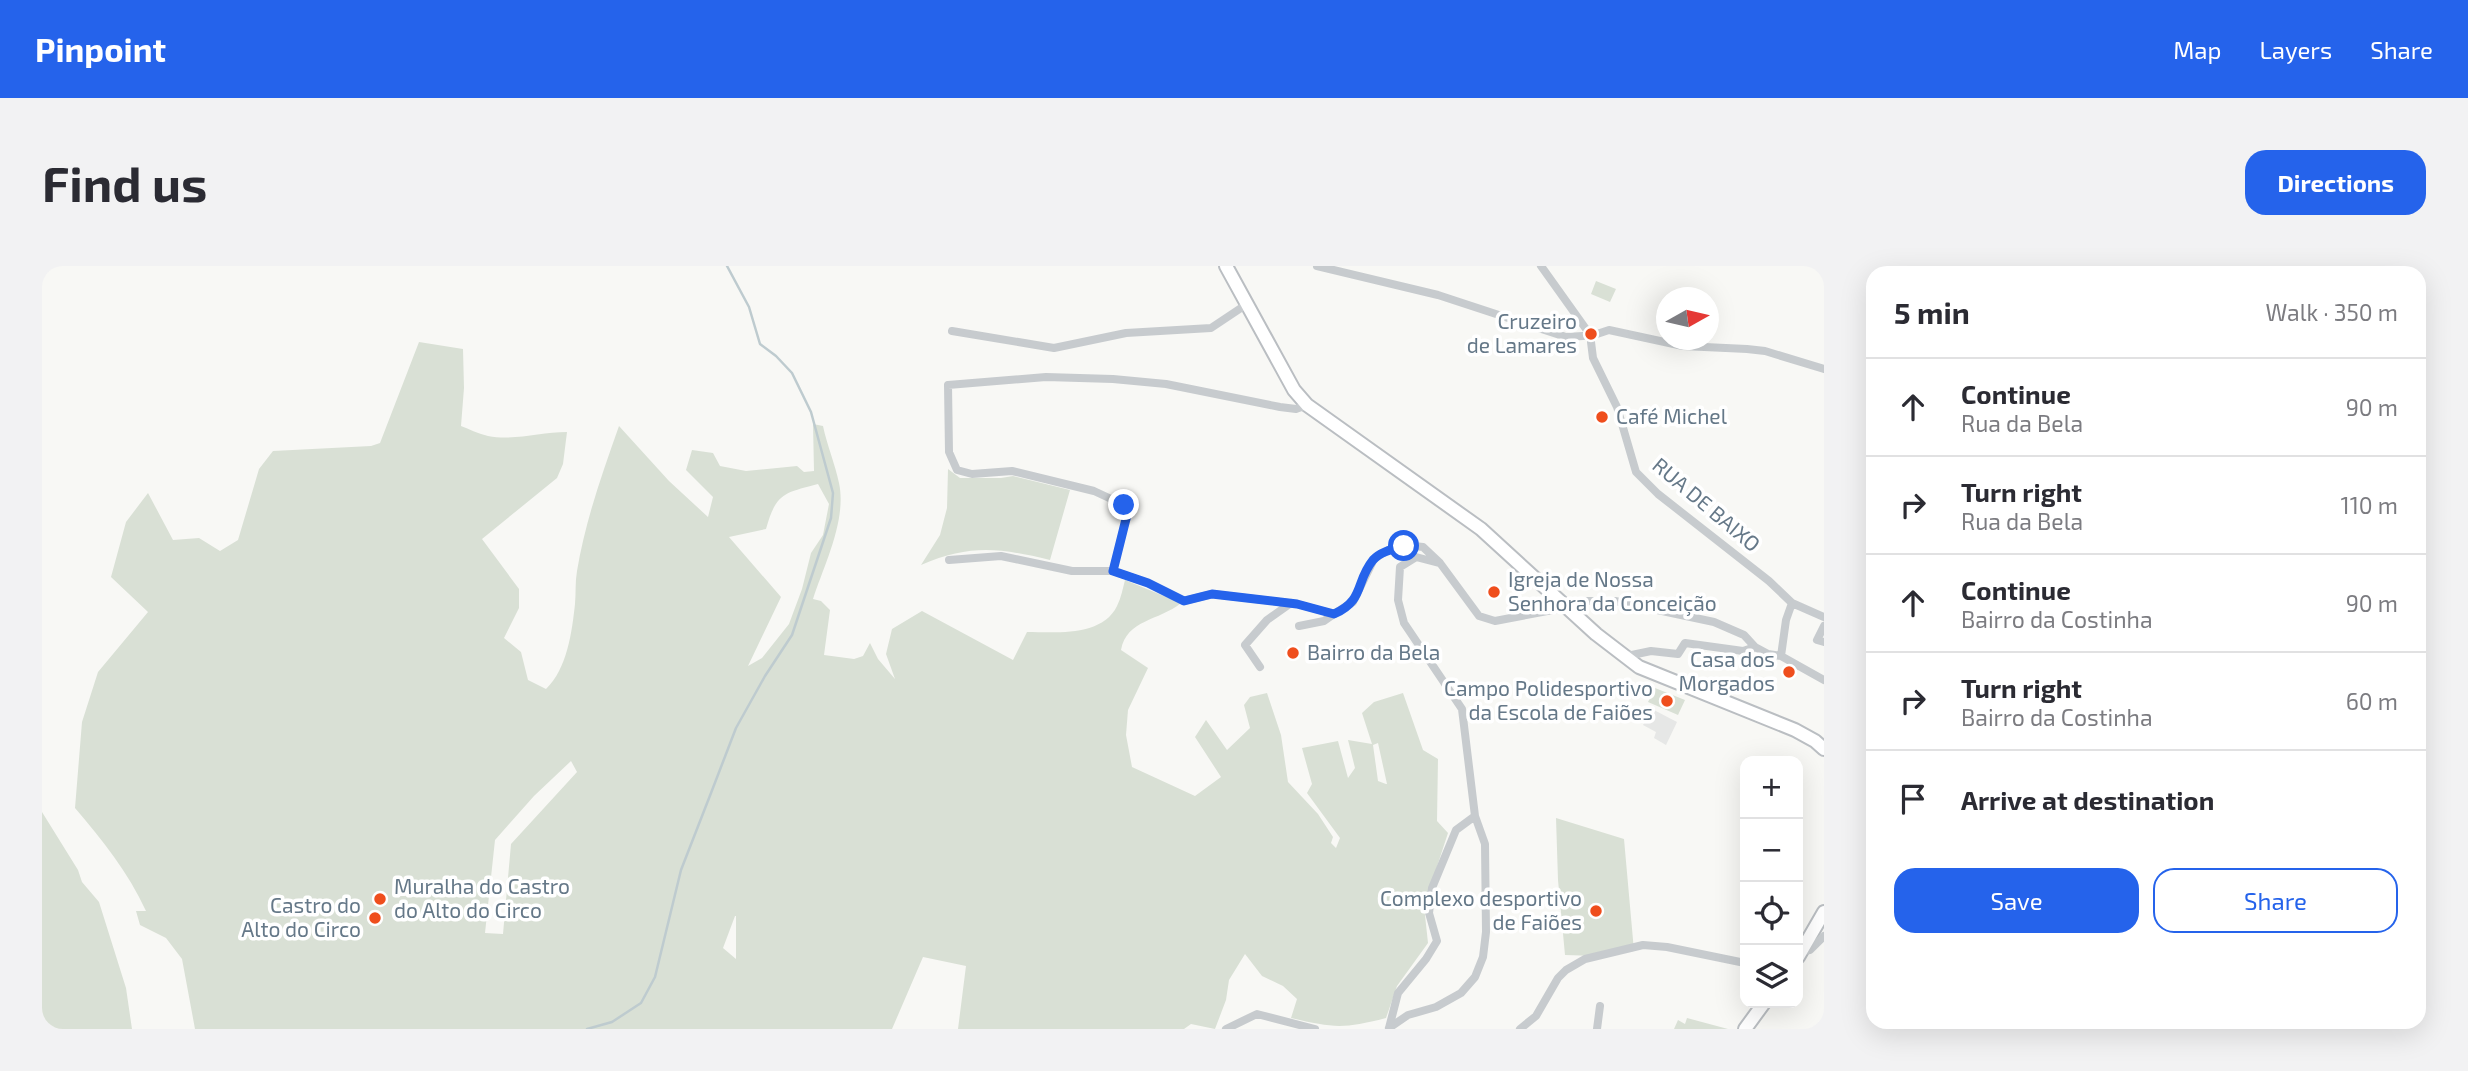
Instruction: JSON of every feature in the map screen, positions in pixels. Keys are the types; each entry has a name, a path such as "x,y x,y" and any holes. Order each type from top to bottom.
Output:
{"main road":[{"path":"1230,266 1247,304 1294,390 1307,405 1481,529 1596,634 1639,667 1795,730 1824,749"},
{"path":"1803,949 1824,912"},
{"path":"1745,1029 1760,1008"}],"street":[{"path":"1317,266 1438,295 1566,337 1586,336"},
{"path":"1541,266 1586,336"},
{"path":"952,331 1054,348 1126,333 1211,328 1247,304"},
{"path":"1586,336 1591,328 1597,334 1608,330 1683,346 1747,349 1791,358 1824,369"},
{"name":"RUA DE BAIXO","path":"1586,336 1593,358 1617,407 1636,472 1658,494 1769,581 1792,603 1824,617"},
{"path":"1113,571 1127,515 1124,505 1094,491 1012,471 972,474 957,470 949,452 948,386 1046,377 1113,379 1166,384 1280,407 1296,409 1307,405"},
{"path":"1299,626 1324,621 1353,602 1374,559 1388,550 1404,546 1423,547 1440,563 1479,616 1488,620 1558,609 1574,601 1615,601 1704,620 1744,635 1755,647 1768,654 1781,656 1824,680"},
{"path":"949,560 1001,556 1072,571 1113,571 1148,583 1184,601 1212,594 1292,603 1334,614"},
{"path":"1389,1029 1408,1015 1436,1007 1461,993 1475,977 1483,957 1486,932 1485,844 1475,816 1462,709 1404,623 1398,600 1400,567 1416,557 1440,563"},
{"path":"1260,667 1245,645 1267,620 1292,603"},
{"path":"1781,656 1786,620 1792,603"},
{"path":"1824,626 1817,640 1824,642"},
{"path":"1627,656 1651,651 1678,654 1685,643 1743,651 1755,647"},
{"path":"1389,1029 1398,993 1437,941 1429,913 1432,888 1456,830 1475,816"},
{"path":"1803,953 1810,950 1824,936"},
{"path":"1520,1029 1536,1016 1558,978 1585,958 1643,946 1667,947 1740,962"},
{"path":"1597,1029 1600,1006"},
{"path":"1226,1029 1258,1014 1315,1029"}],"shaded area":[{"path":"1596,281 1616,289 1610,302 1591,294"},
{"path":"419,342 463,349 461,426 498,437 567,432 563,464 557,478 482,539 519,589 519,608 504,638 521,652 528,680 546,689 564,661 574,615 577,571 585,534 619,426 669,481 708,517 713,497 686,470 692,450 713,453 720,466 746,471 797,466 804,472 814,471 813,424 823,426 841,497 833,542 813,599 821,601 830,610 824,655 854,659 863,656 870,643 878,659 895,679 886,654 892,629 922,611 1013,660 1027,632 1077,631 1101,623 1117,606 1125,580 1181,603 1137,626 1124,640 1121,650 1148,668 1128,710 1126,735 1132,767 1195,796 1221,777 1195,737 1206,720 1227,750 1250,728 1244,705 1250,697 1267,693 1281,735 1288,782 1318,814 1333,837 1331,843 1336,848 1340,838 1307,793 1312,784 1302,748 1338,741 1348,778 1355,768 1348,740 1372,744 1362,713 1374,702 1403,693 1423,750 1438,759 1437,821 1448,833 1424,906 1428,943 1397,986 1386,1018 1348,1025 1318,1024 1291,1018 1297,999 1283,986 1262,976 1245,954 1229,980 1226,1000 1215,1029 1191,1024 1184,1029 958,1029 966,966 923,957 892,1029 195,1029 182,959 166,938 140,925 136,911 146,911 139,897 114,857 75,808 82,722 98,672 148,612 111,577 126,522 148,493 173,540 199,538 220,551 238,540 259,469 273,451 371,446 380,443","holes":["818,484 829,504 823,535 811,553 789,624 762,658 748,666 781,597 729,537 766,529 778,501 789,493","1378,743 1387,784 1378,781 1373,745","571,761 577,772 511,844 503,934 485,933 495,840 534,796","735,916 736,916 736,959 723,948"]},
{"path":"948,469 960,478 1013,476 1070,490 1050,560 985,550 955,554 921,565 940,535 947,508"},
{"name":"Campo Polidesportivo da Escola de Faiões","path":"1655,688 1685,700 1678,715 1648,702"},
{"path":"1652,709 1677,722 1666,745 1654,738 1656,732 1643,725"},
{"path":"42,812 78,870 82,882 99,902 126,988 132,1029 42,1029"},
{"name":"Complexo desportivo de Faiões","path":"1556,818 1624,839 1634,951 1596,956 1565,955"},
{"path":"1687,1018 1728,1029 1674,1029 1678,1020 1685,1024"}],"waterway":[{"path":"587,1029 612,1022 641,1003 655,977 681,870 736,728 792,635 831,518 833,493 811,412 792,373 760,344 749,307 727,266"}],"place":[{"name":"Cruzeiro de Lamares","path":"1591,334"},
{"name":"Café Michel","path":"1602,417"},
{"name":"Igreja de Nossa Senhora da Conceição","path":"1494,592"},
{"name":"Bairro da Bela","path":"1293,653"},
{"name":"Casa dos Morgados","path":"1789,672"},
{"name":"Campo Polidesportivo da Escola de Faiões","path":"1667,701"},
{"name":"Muralha do Castro do Alto do Circo","path":"380,899"},
{"name":"Complexo desportivo de Faiões","path":"1596,911"},
{"name":"Castro do Alto do Circo","path":"375,918"}],"route":[{"path":"1124,505 1127,515 1113,571 1148,583 1184,601 1212,594 1297,604 1334,614 1353,602 1374,559 1388,550 1404,546"}]}
